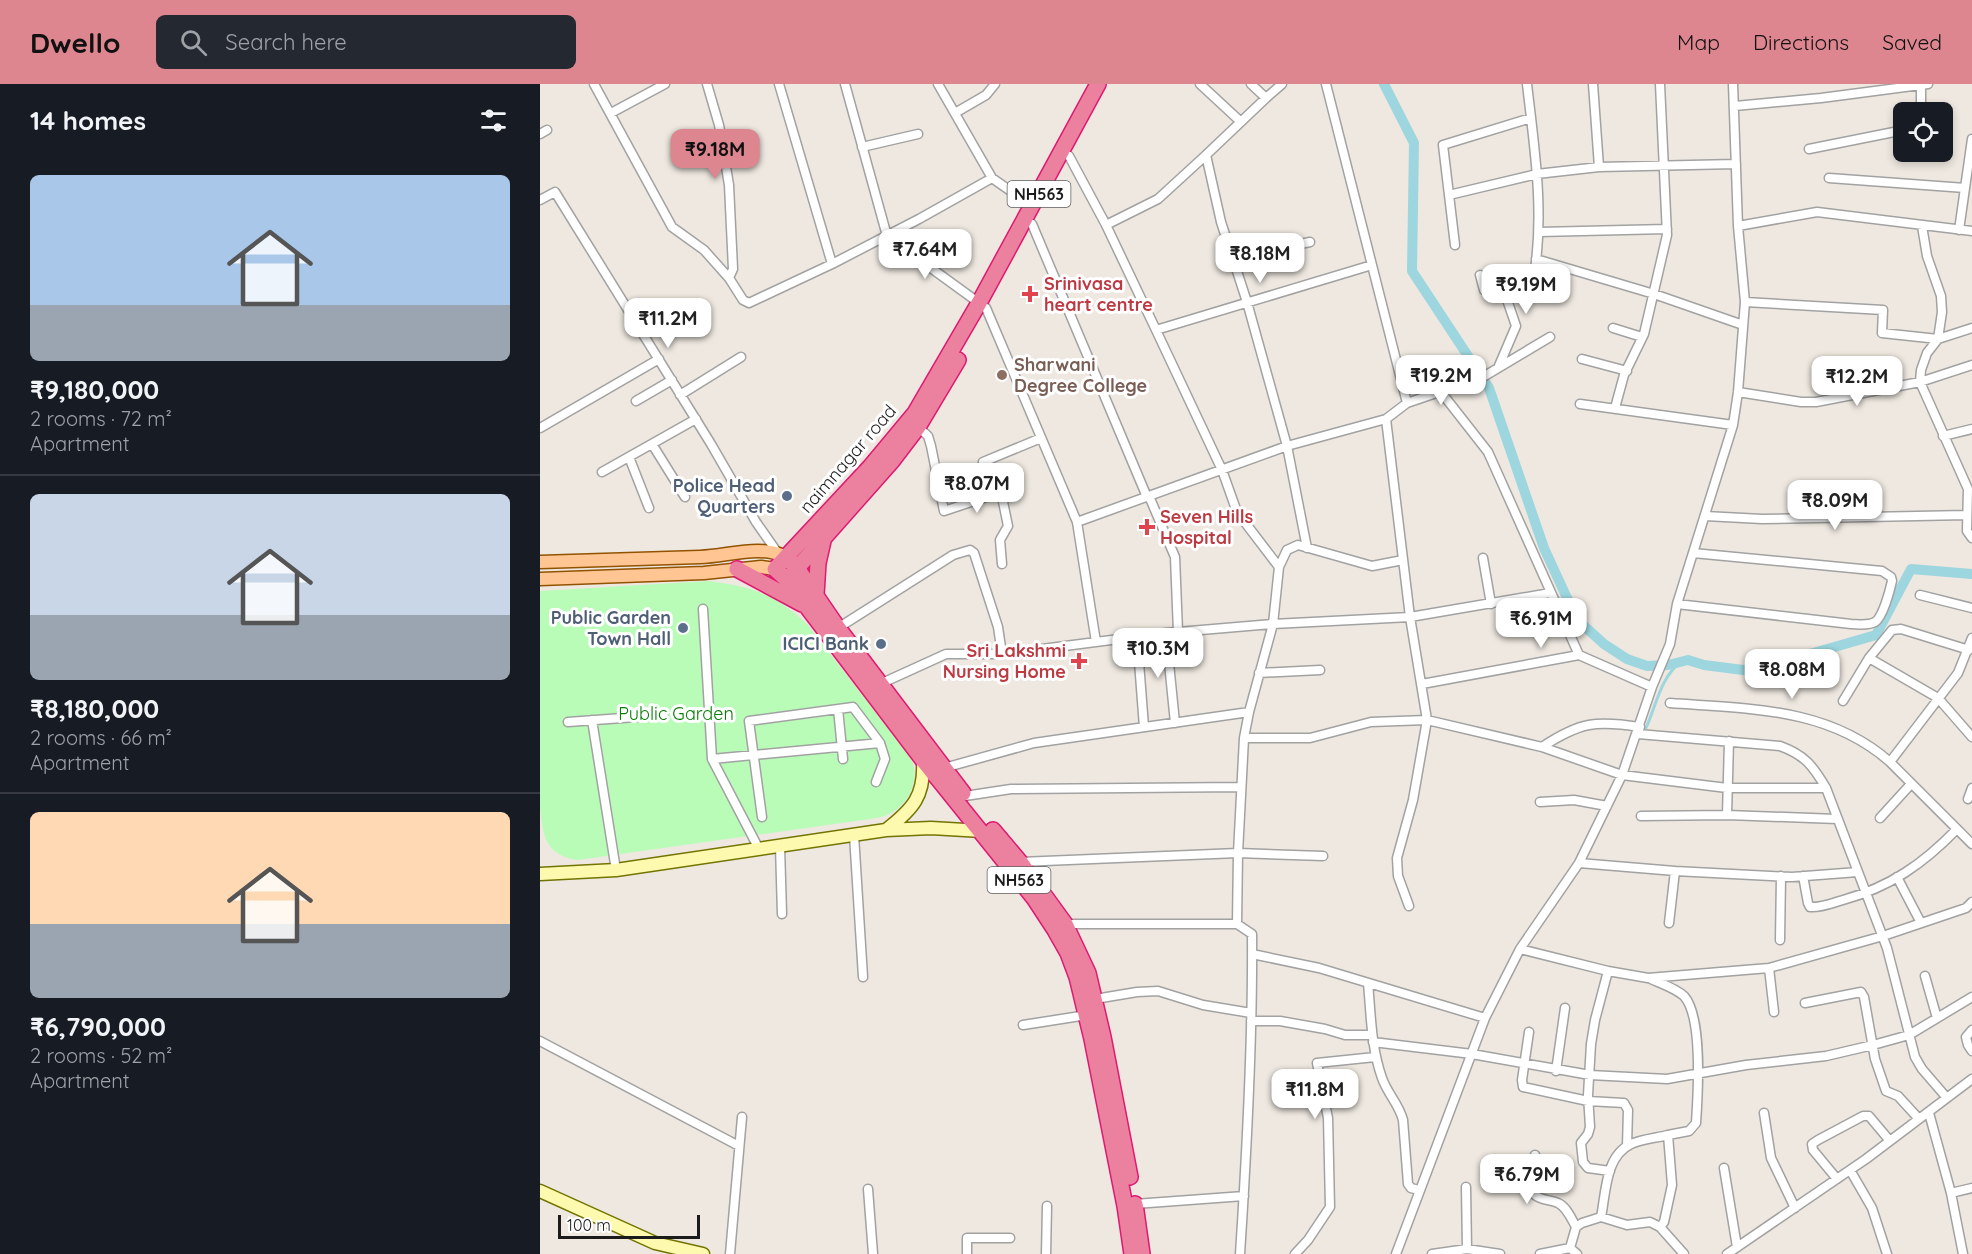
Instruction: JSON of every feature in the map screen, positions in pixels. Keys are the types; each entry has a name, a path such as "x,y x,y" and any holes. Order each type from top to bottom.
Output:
{"highway":[{"name":"naimnagar road","path":"775,569 782,555 897,437 930,388 983,305 1032,206 1098,84"},
{"name":"NH563","path":"792,574 892,462 940,393 983,305 1032,224 1108,84"},
{"path":"737,569 812,601 824,538"},
{"path":"782,555 792,574"},
{"name":"NH563","path":"775,569 792,574 923,759 982,831 1055,930 1077,977 1087,1015 1125,1206 1132,1254"},
{"name":"NH563","path":"812,601 838,627 965,796 1020,862 1065,924 1084,964 1095,999 1135,1204 1142,1254"}],"main road":[{"path":"540,562 703,557 760,550 782,555"},
{"path":"540,579 704,573 761,567 775,569"}],"street":[{"path":"594,84 672,227 704,250 729,278 743,300 749,303 887,236 992,178"},
{"path":"611,113 665,84"},
{"path":"707,84 719,125 729,185 733,269 729,278"},
{"path":"779,84 832,264"},
{"path":"845,84 887,236 983,305 1077,522 1096,642"},
{"path":"938,84 992,178 1032,206"},
{"path":"955,113 986,95 995,84"},
{"path":"1200,84 1241,122"},
{"path":"1251,84 1266,98"},
{"path":"1106,225 1158,199 1282,84"},
{"path":"1326,84 1407,403"},
{"path":"1527,84 1537,174 1539,232 1535,269"},
{"path":"1593,84 1599,167"},
{"path":"1615,408 1627,371 1642,337 1667,235 1660,84"},
{"path":"1396,1254 1485,1018 1520,949 1579,863 1622,776 1670,644 1677,604 1733,424 1738,392 1745,302 1738,226 1733,84"},
{"path":"1735,106 1821,98 1876,87 1923,85 1922,102"},
{"path":"1455,245 1443,145 1531,118"},
{"path":"1809,149 1893,132"},
{"path":"862,147 918,134"},
{"path":"1959,230 1972,139"},
{"path":"1206,155 1221,222 1287,447 1307,548"},
{"path":"1069,156 1106,225 1156,330 1222,470 1237,512 1279,567"},
{"path":"1449,195 1537,174 1599,167 1736,164"},
{"path":"1829,178 1965,188"},
{"path":"540,200 555,192 696,419 756,522 782,555"},
{"path":"1738,226 1817,212 1972,231"},
{"path":"1032,224 1175,557 1178,632"},
{"path":"1922,226 1927,256 1941,296 1942,312 1938,339 1927,353 1921,370 1920,382 1943,436 1970,489 1967,531 1972,538"},
{"path":"1539,232 1667,229"},
{"path":"1233,258 1310,242"},
{"path":"1536,259 1654,294 1743,325"},
{"path":"1156,330 1372,265"},
{"path":"1480,275 1484,290 1502,285 1516,326 1498,368"},
{"path":"1745,302 1883,310 1882,333 1938,339 1972,328"},
{"path":"1613,328 1642,337"},
{"path":"1077,522 1287,447 1386,419 1407,403 1483,377 1550,337"},
{"path":"680,395 741,357"},
{"path":"540,428 659,359"},
{"path":"1582,359 1627,371"},
{"path":"1738,392 1801,402 1816,402 1920,382 1972,364"},
{"path":"636,401 672,380"},
{"path":"1441,392 1488,452 1579,655"},
{"path":"1580,404 1733,424"},
{"path":"602,472 696,419"},
{"path":"1386,419 1410,617 1427,720 1413,800 1397,858 1398,876 1409,906"},
{"path":"918,427 928,436 944,511 1001,492"},
{"path":"1943,436 1972,429"},
{"path":"1002,564 1000,540 1008,526 1001,492 992,486 983,462 1041,438"},
{"path":"652,444 685,497"},
{"path":"629,457 649,508"},
{"path":"1705,516 1762,519 1967,515"},
{"path":"1237,924 1244,738 1258,673 1273,624 1279,567 1290,547 1298,545 1372,566 1403,560"},
{"path":"838,627 953,555 970,550 974,553 998,627 1002,654"},
{"path":"1677,604 1866,624 1875,622 1880,617 1892,581 1891,577 1882,571 1692,554"},
{"path":"1483,558 1491,604"},
{"path":"880,684 946,654 1002,654 1166,633 1273,624 1410,617 1550,593"},
{"path":"1920,595 1972,608"},
{"path":"703,609 712,759 759,849"},
{"path":"1843,701 1869,658 1889,633 1896,628 1969,650"},
{"path":"1166,633 1175,723"},
{"path":"1137,636 1144,727"},
{"path":"1890,762 1958,673 1972,638"},
{"path":"1422,684 1579,655 1654,683"},
{"path":"1869,658 1938,698 1972,737"},
{"path":"1258,673 1320,670"},
{"path":"1670,703 1798,715 1855,736 1890,762 1972,844"},
{"path":"762,817 749,721 852,707 880,743 885,759 876,782"},
{"path":"838,709 843,759"},
{"path":"944,768 1034,743 1249,712"},
{"path":"568,722 663,715"},
{"path":"592,720 616,870"},
{"path":"1244,738 1310,738 1371,722 1427,720 1542,747 1622,776 1727,788 1826,788"},
{"path":"1542,747 1569,730 1597,723 1613,723 1639,730 1780,746 1790,749 1812,766 1826,788 1883,936 1912,1050 1922,1069 1947,1098"},
{"path":"1727,815 1729,741"},
{"path":"712,759 880,743"},
{"path":"886,830 907,814 921,792 924,776 923,759"},
{"path":"1880,818 1911,784"},
{"path":"965,796 1011,789 1241,787"},
{"path":"1968,799 1972,788"},
{"path":"1540,802 1574,800 1607,806"},
{"path":"1641,816 1727,815 1837,819"},
{"path":"540,874 616,870 886,830 931,828 982,831"},
{"path":"1803,876 1810,907 1866,894 1926,859 1957,829"},
{"path":"854,835 863,977"},
{"path":"780,846 783,914"},
{"path":"1020,862 1238,853 1323,856"},
{"path":"1579,863 1780,876 1858,872"},
{"path":"1669,923 1675,871"},
{"path":"1780,876 1780,940"},
{"path":"1897,878 1921,923"},
{"path":"1648,978 1769,968 1883,936 1966,908 1972,903"},
{"path":"1065,924 1237,924 1252,934 1251,1017 1240,1254"},
{"path":"1520,949 1608,971 1648,978 1676,990 1689,1003 1693,1013 1699,1074 1694,1126 1689,1131 1627,1146 1618,1154 1610,1171 1601,1217"},
{"path":"1252,954 1319,968 1485,1018"},
{"path":"1769,968 1774,1012"},
{"path":"1608,971 1595,1020 1588,1101 1590,1127 1581,1143 1583,1162 1588,1168 1610,1171"},
{"path":"1925,976 1937,1018"},
{"path":"1368,983 1375,1057 1387,1092 1400,1110 1403,1120 1408,1184 1411,1188 1419,1190"},
{"path":"1095,999 1158,991 1251,1017 1325,1029 1345,1035 1472,1054 1556,1071 1667,1079 1746,1065 1826,1056 1873,1045 1909,1035 1972,997"},
{"path":"1805,1003 1861,992 1864,997 1878,1072 1886,1091 1898,1096 1919,1119"},
{"path":"1556,1071 1565,1008"},
{"path":"1023,1025 1087,1015"},
{"path":"1972,1030 1966,1037 1972,1051"},
{"path":"1529,1032 1523,1087 1588,1101 1624,1103 1628,1110 1627,1146"},
{"path":"540,1041 739,1146"},
{"path":"1295,1254 1308,1240 1330,1207 1328,1118 1317,1063 1375,1057"},
{"path":"1724,1168 1733,1251 1850,1170 1972,1079"},
{"path":"1764,1113 1771,1158 1795,1208"},
{"path":"1929,1113 1951,1192 1963,1254"},
{"path":"1837,1179 1813,1150 1812,1144 1863,1116 1869,1116 1890,1141"},
{"path":"730,1254 742,1117"},
{"path":"1660,1227 1664,1222 1672,1185 1668,1135"},
{"path":"1535,1155 1535,1195 1540,1199 1559,1203 1576,1227 1573,1251 1540,1254"},
{"path":"1850,1170 1872,1208 1887,1254"},
{"path":"1466,1188 1467,1249"},
{"path":"1951,1192 1972,1188"},
{"path":"868,1189 873,1254"},
{"path":"540,1191 654,1248 703,1254"},
{"path":"1135,1204 1244,1196"},
{"path":"1046,1254 1047,1206"},
{"path":"1576,1227 1601,1217 1627,1225 1650,1222 1660,1227 1683,1254"},
{"path":"967,1254 967,1238 1010,1238"},
{"path":"1432,1254 1467,1249 1500,1254"}],"green space":[{"name":"Public Garden","path":"709,581 762,593 784,605 807,624 911,758 914,778 909,796 896,810 877,818 578,860 558,854 544,835 540,806 540,591"}],"waterway":[{"path":"1384,84 1414,143 1412,271 1489,388 1544,548 1567,598 1583,625 1604,644 1627,659 1647,666 1668,665 1688,660 1704,665 1751,671 1876,635 1911,569 1972,574"},
{"path":"1646,728 1668,675 1681,662"}],"place":[{"name":"Srinivasa heart centre","path":"1030,294"},
{"name":"Sharwani Degree College","path":"1002,375"},
{"name":"Police Head Quarters","path":"787,496"},
{"name":"Seven Hills Hospital","path":"1147,527"},
{"name":"Public Garden Town Hall","path":"683,628"},
{"name":"ICICI Bank","path":"881,644"},
{"name":"Sri Lakshmi Nursing Home","path":"1079,661"}]}
